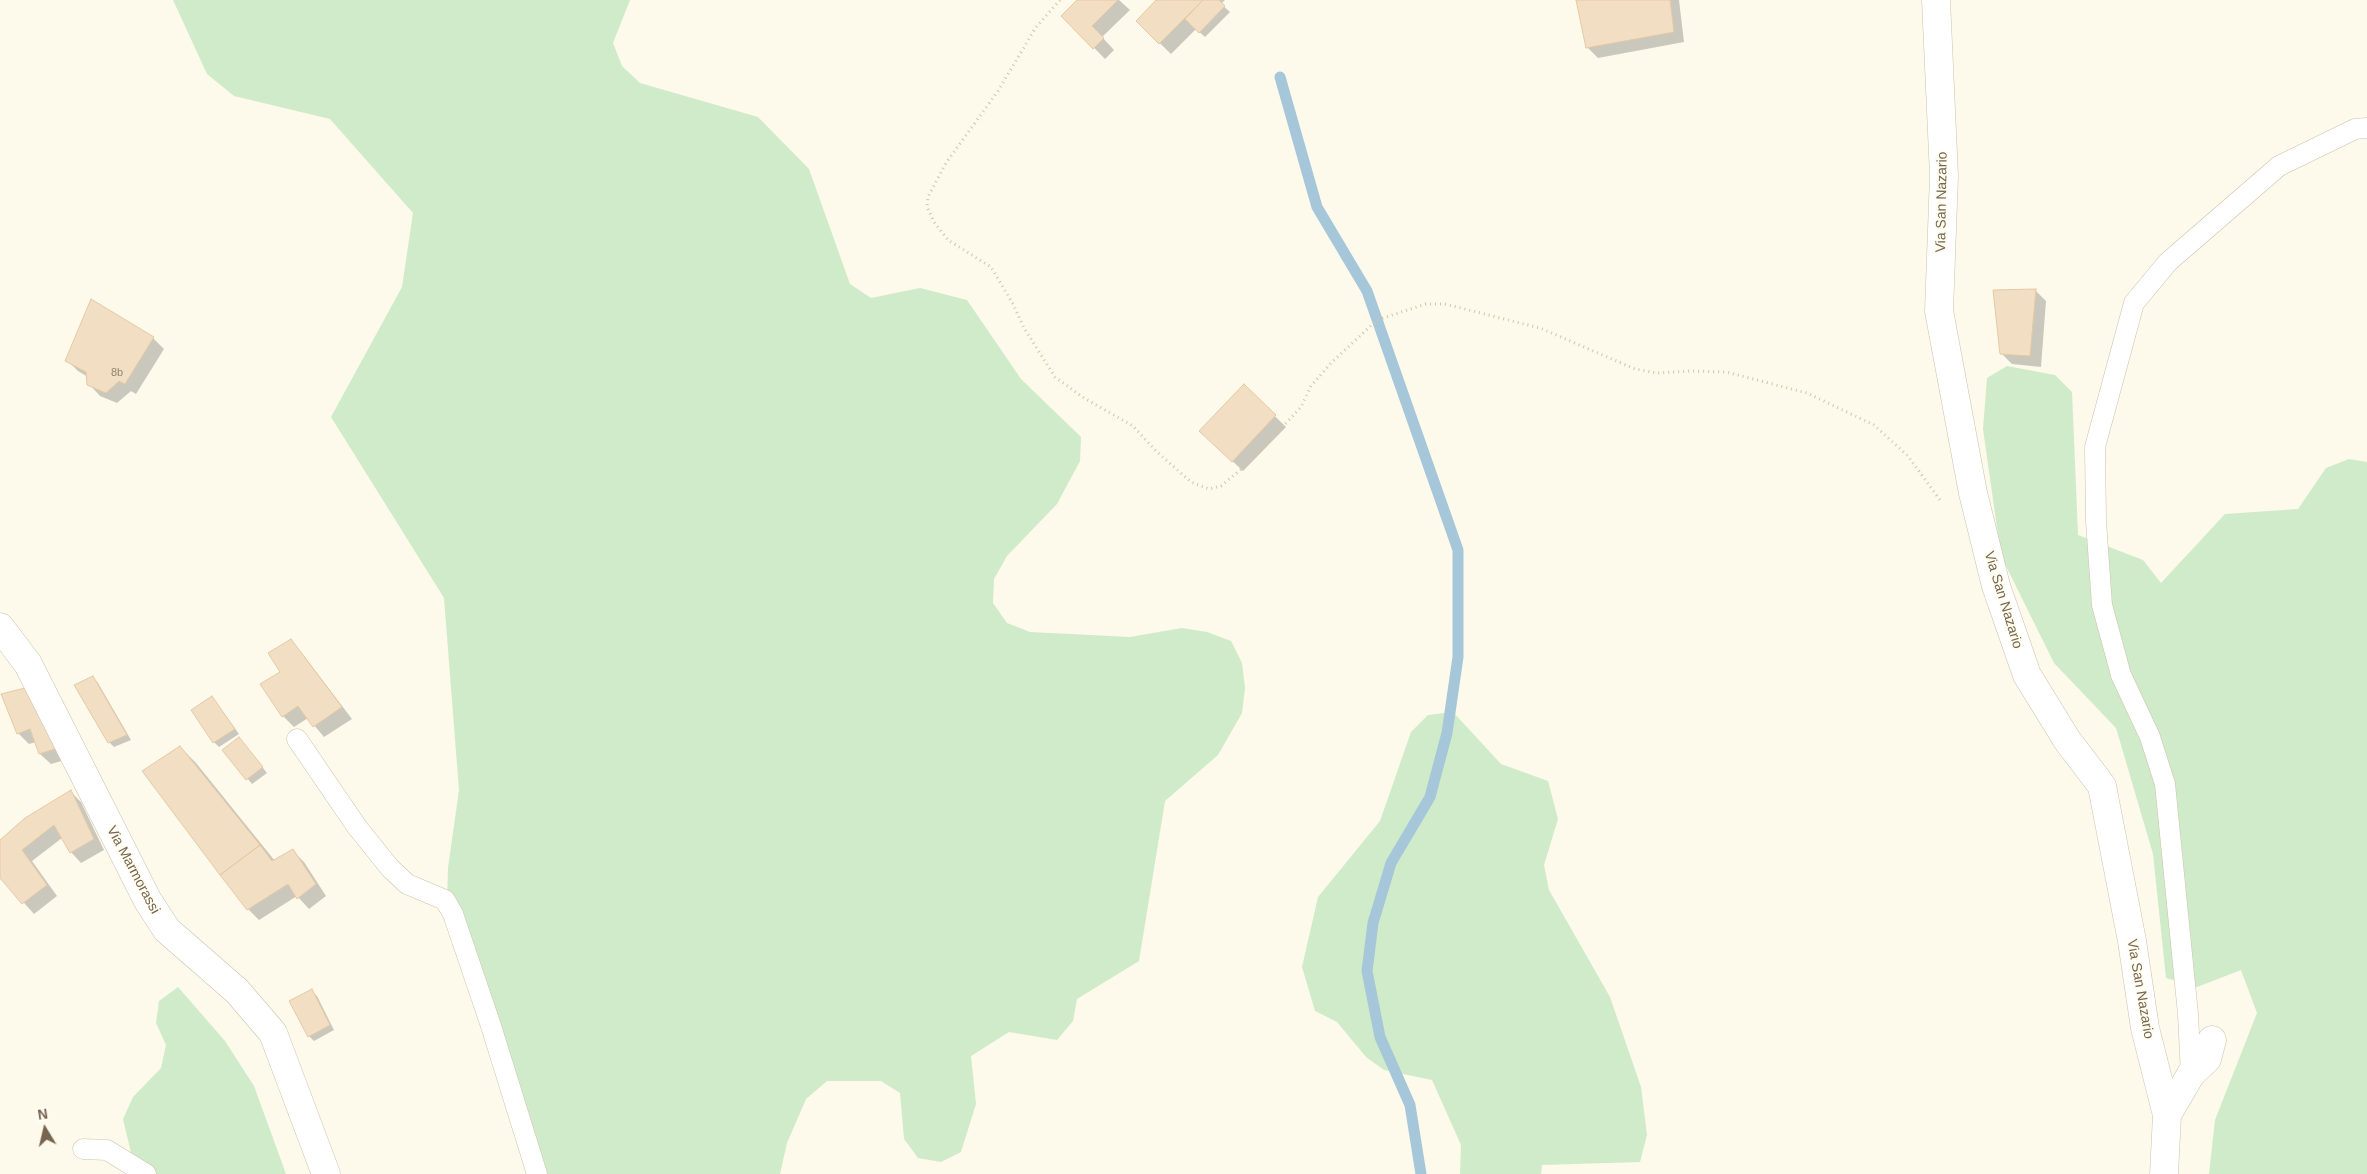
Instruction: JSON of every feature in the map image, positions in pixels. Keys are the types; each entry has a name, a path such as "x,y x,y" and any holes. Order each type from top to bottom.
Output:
{"street":[{"name":"Via San Nazario","path":"1936,0 1944,176 1939,311 1973,493 1996,586 2028,675 2067,740 2102,786 2132,941 2145,1028 2166,1115 2164,1174"},
{"name":"Via Marmorassi","path":"0,627 28,664 148,901 167,930 237,991 273,1033 326,1174"},
{"path":"2166,1115 2191,1074 2207,1059 2212,1040"}],"lane":[{"path":"2191,1074 2188,1014 2164,784 2150,737 2121,675 2102,605 2096,521 2095,447 2134,303 2168,262 2279,166 2355,130 2367,128"},
{"path":"297,739 357,827 390,868 407,884 445,900 453,914 491,1026 537,1174"},
{"path":"84,1149 107,1150 146,1174"}],"path":[{"path":"1060,0 1036,27 998,91 946,163 928,196 927,207 934,222 948,240 990,267 1014,304 1024,328 1055,377 1084,398 1133,426 1156,451 1191,482 1209,489 1221,486 1251,461 1301,407 1311,386 1330,363 1377,320 1426,304 1445,304 1540,328 1636,369 1657,374 1691,371 1726,372 1807,393 1874,425 1908,456 1941,501"}],"green space":[{"path":"173,0 630,0 613,43 622,66 640,83 758,117 809,169 850,284 871,298 920,288 967,300 1021,379 1081,437 1080,461 1057,504 1007,556 994,579 993,603 1007,623 1030,632 1130,637 1182,628 1207,632 1231,641 1242,663 1245,688 1242,713 1218,755 1165,801 1139,961 1077,999 1073,1021 1057,1040 1009,1032 971,1056 976,1104 961,1152 941,1162 918,1158 904,1139 900,1093 881,1081 827,1081 806,1099 787,1143 780,1174 544,1174 513,1110 452,944 447,907 448,868 459,790 444,598 331,417 402,287 413,213 330,119 234,96 207,74"},
{"path":"2007,366 2055,375 2072,392 2078,535 2143,560 2161,583 2225,514 2298,509 2326,468 2349,459 2367,462 2367,1174 2209,1174 2215,1120 2257,1013 2241,970 2197,987 2166,978 2153,854 2116,728 2054,663 2001,556 1983,429 1987,378"},
{"path":"1453,712 1501,764 1548,781 1558,819 1544,865 1549,890 1610,997 1641,1087 1647,1135 1640,1162 1542,1165 1541,1174 1460,1174 1461,1145 1432,1080 1384,1070 1366,1057 1337,1022 1315,1011 1302,967 1318,897 1380,821 1411,732 1428,715"},
{"path":"178,987 225,1041 254,1086 286,1174 136,1174 123,1119 133,1097 161,1068 166,1045 156,1023 159,1001"}],"building":[{"path":"1077,0 1118,0 1092,26 1104,38 1093,49 1061,16"},
{"path":"1156,0 1203,0 1159,44 1136,21"},
{"path":"1203,0 1219,0 1225,6 1199,33 1185,19"},
{"path":"1576,0 1670,0 1674,32 1586,48"},
{"path":"2036,289 2030,356 2000,354 1993,290"},
{"path":"91,299 154,337 125,384 119,381 106,393 87,385 86,372 65,361"},
{"path":"1244,384 1276,415 1232,462 1199,431"},
{"path":"291,639 342,707 313,727 298,706 282,717 260,684 280,672 268,653"},
{"path":"93,676 127,735 108,743 74,685"},
{"path":"29,687 58,748 39,754 30,729 17,734 1,694"},
{"path":"212,696 235,729 213,743 191,710"},
{"path":"239,737 263,767 246,780 222,750"},
{"path":"180,746 260,845 220,875 142,771"},
{"path":"71,790 94,839 70,853 54,825 22,850 47,885 22,904 0,878 0,840 25,818"},
{"path":"260,845 272,861 293,849 316,884 297,899 288,884 247,910 220,875"},
{"path":"312,989 330,1025 308,1037 289,1001"}],"waterway":[{"path":"1280,77 1317,207 1367,291 1458,550 1458,657 1447,733 1430,797 1391,863 1373,923 1367,971 1380,1037 1410,1105 1421,1174"}]}
